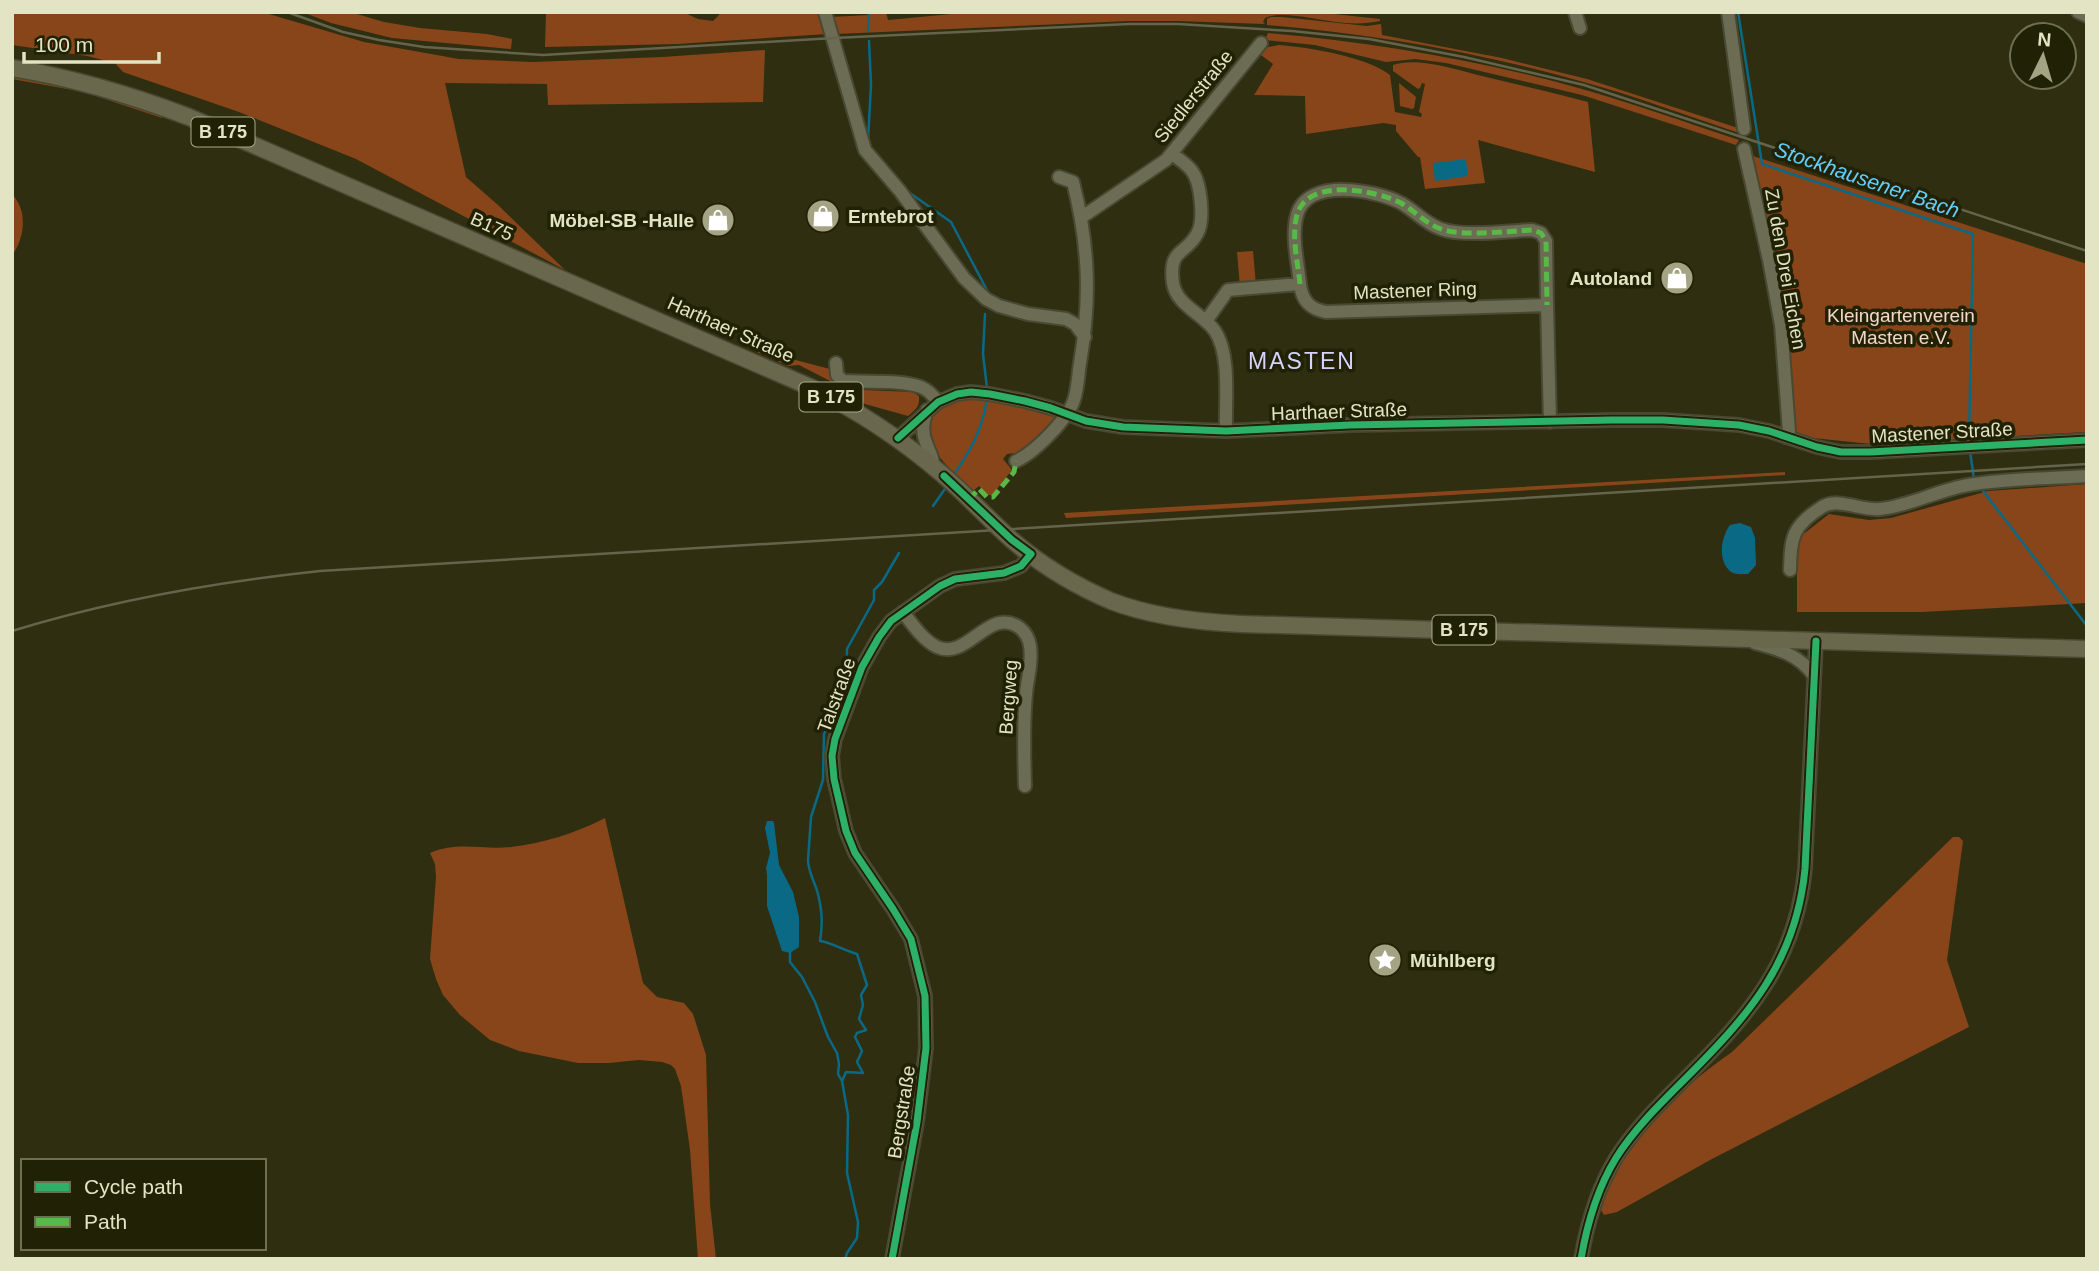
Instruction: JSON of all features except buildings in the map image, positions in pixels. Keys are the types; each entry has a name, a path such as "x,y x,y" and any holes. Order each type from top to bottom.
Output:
{"main road":[{"name":"B175","path":"12,68 86,82 152,103 541,270"},
{"name":"Harthaer Straße","path":"541,270 810,387 860,413 898,438 1031,554"},
{"name":"B 175","path":"1031,554 1069,580 1112,601 1180,619 1241,624 2087,649"}],"street":[{"path":"825,12 864,150 900,191 964,278 986,299 999,306 1028,314 1066,319 1075,324 1084,337"},
{"path":"1575,12 1580,28"},
{"path":"1728,12 1744,129"},
{"path":"2078,12 2087,16"},
{"name":"Siedlerstraße","path":"1082,217 1160,166 1261,43"},
{"name":"Zu den Drei Eichen","path":"1744,149 1781,325 1789,431 1786,437"},
{"path":"1172,153 1194,174 1198,183 1201,214 1201,226 1197,235 1174,259 1173,285 1176,294 1206,321 1220,340 1224,355 1226,431"},
{"path":"1016,461 1028,455 1067,413 1074,401 1084,337 1088,274 1082,217 1073,182 1059,177"},
{"name":"Mastener Ring","path":"1547,305 1326,312 1315,310 1307,304 1301,292 1294,226 1301,205 1322,192 1354,190 1385,196 1401,203 1441,229 1455,232 1532,230 1541,233 1546,241 1550,422"},
{"path":"1206,321 1228,290 1300,284"},
{"path":"836,363 837,375 843,381 911,385 932,394 933,405 923,431 926,444 944,476"},
{"name":"Harthaer Straße","path":"898,438 933,405 957,394 987,393 1039,404 1086,421 1123,428 1226,431 1350,425 1612,419 1716,423 1755,428 1799,442"},
{"name":"Mastener Straße","path":"1799,442 1841,452 1870,453 2087,440"},
{"path":"1790,570 1793,533 1824,506 1836,503 1870,510 1890,508 1968,485 2087,476"},
{"name":"Talstraße","path":"918,969 907,932 855,853 846,831 834,779 832,756 835,740 868,654 891,621 948,582 1004,573 1021,566 1031,554"},
{"name":"Bergweg","path":"903,612 926,639 942,648 959,646 998,623 1014,625 1027,636 1031,654 1024,713 1025,786"},
{"path":"1726,638 1786,653 1804,663 1814,676"},
{"path":"1581,1259 1596,1200 1616,1157 1647,1117 1756,1002 1777,968 1791,936 1801,902 1805,869 1816,641"},
{"name":"Bergstraße","path":"892,1259 917,1122 926,1048 925,996 918,969"}],"green space":[{"path":"12,12 262,12 364,42 459,59 533,62 765,50 763,102 548,105 547,84 445,83 466,177 565,270 356,159 239,112 123,72 115,63 12,45"},
{"path":"302,12 350,12 384,22 420,28 487,34 512,39 511,49 392,38 331,23"},
{"path":"546,12 683,12 698,19 713,21 720,12 820,12 827,34 678,44 545,47"},
{"path":"871,12 886,12 888,20 973,12 1316,12 1380,21 1347,23 1280,15 1265,18 1265,24 1129,21 837,34 831,17 869,15"},
{"path":"1271,17 1367,26 1381,24 1382,35 1502,58 1587,79 1738,128 1739,133 1625,94 1548,72 1428,46 1267,25 1267,19"},
{"path":"1268,33 1387,47 1504,69 1602,95 1739,140 1736,145 1582,95 1446,63 1415,59 1386,62 1315,45 1265,40"},
{"path":"1279,45 1337,54 1380,69 1390,75 1395,112 1421,117 1419,112 1425,84 1422,83 1418,89 1393,71 1393,65 1415,62 1440,65 1588,102 1595,172 1478,140 1485,183 1425,189 1420,157 1396,131 1396,125 1383,123 1306,134 1305,96 1254,95 1273,64 1257,52"},
{"path":"12,74 41,78 162,113 162,118 84,92 12,79"},
{"path":"1399,83 1416,97 1414,108 1400,106"},
{"name":"Kleingartenverein Masten e.V.","path":"1747,154 2087,264 2087,432 1871,444 1795,434 1783,323"},
{"path":"12,194 21,208 23,224 20,241 12,256"},
{"path":"1253,251 1256,285 1240,287 1237,252"},
{"path":"746,347 830,369 830,377 836,384 799,365 788,366"},
{"path":"840,389 913,392 919,396 919,403 908,416 865,404"},
{"path":"966,397 999,401 1058,418 1026,452 1007,454 1003,459 1012,470 992,495 988,495 979,486 973,491 945,464 931,439 929,422 933,412"},
{"path":"1785,472 1785,475 1066,518 1064,513"},
{"path":"2087,484 2087,603 1922,612 1797,612 1797,539 1829,514 1869,520 1891,518 1988,491"},
{"path":"605,818 643,983 657,997 684,1003 693,1014 706,1055 710,1204 716,1259 698,1259 690,1150 681,1086 675,1069 662,1062 639,1060 578,1063 519,1051 490,1040 460,1015 443,995 430,959 436,877 435,864 430,853 450,847 500,848 536,843 571,833"},
{"path":"1953,837 1959,837 1963,841 1947,960 1969,1027 1712,1159 1617,1212 1604,1215 1601,1210 1620,1164 1652,1121 1671,1101 1732,1052"}],"water":[{"path":"1466,159 1468,176 1435,181 1433,163"},
{"path":"1740,523 1751,527 1755,538 1756,565 1748,574 1731,572 1722,555 1727,530 1730,525"},
{"path":"767,821 774,823 779,865 793,892 799,917 799,947 790,953 782,951 767,906 766,868 770,853 765,828"}],"waterway":[{"path":"868,31 869,12"},
{"name":"Stockhausener Bach","path":"1738,12 1762,164 1973,234 1969,441"},
{"path":"868,140 871,85 869,41"},
{"path":"907,191 951,222 988,292"},
{"path":"985,314 983,354 987,388"},
{"path":"952,477 975,440 987,398"},
{"name":"Stockhausener Bach","path":"1970,451 1974,479"},
{"path":"933,506 947,486"},
{"name":"Stockhausener Bach","path":"1980,487 2087,626"},
{"path":"845,1259 857,1238 858,1222 847,1173 848,1115 842,1081 846,1072 863,1073 857,1062 862,1051 855,1037 857,1033 866,1030 859,1019 863,1005 861,995 867,985 857,954 820,941 820,906 808,864 811,817 823,780 824,734 846,693 847,649 874,600 874,590 882,582 899,553"},
{"path":"790,953 790,962 802,977 815,1002 837,1053 838,1074 842,1081"}],"railway":[{"path":"287,12 343,32 379,40 424,47 543,55 1129,24 1178,24 1292,31 1369,39 1464,57 1584,85 2087,251"},
{"path":"12,631 88,610 165,594 320,571 2087,464"}],"marked path":[{"path":"1300,284 1295,223 1303,203 1314,195 1328,191 1360,191 1401,203 1441,229 1473,233 1532,230 1541,233 1546,241 1547,305"},
{"path":"969,499 979,489 987,497 993,497 1014,472 1016,461"}],"cycle path":[{"path":"898,438 938,402 957,394 971,392 1025,401 1086,421 1123,427 1226,431 1350,425 1663,420 1739,425 1841,452 2087,440"},
{"path":"892,1259 917,1122 926,1048 925,996 911,939 855,853 846,831 834,779 832,756 835,739 862,667 891,621 940,586 955,579 1004,573 1021,566 1031,554 1012,540 944,476"},
{"path":"1581,1259 1594,1207 1616,1158 1631,1136 1749,1009 1766,985 1791,932 1800,902 1805,869 1816,641"}],"place":[{"name":"Erntebrot","path":"823,216"},
{"name":"Möbel-SB -Halle","path":"718,220"},
{"name":"Autoland","path":"1677,278"},
{"name":"Mühlberg","path":"1385,960"}],"district":[{"name":"MASTEN","path":"1302,361"}]}
